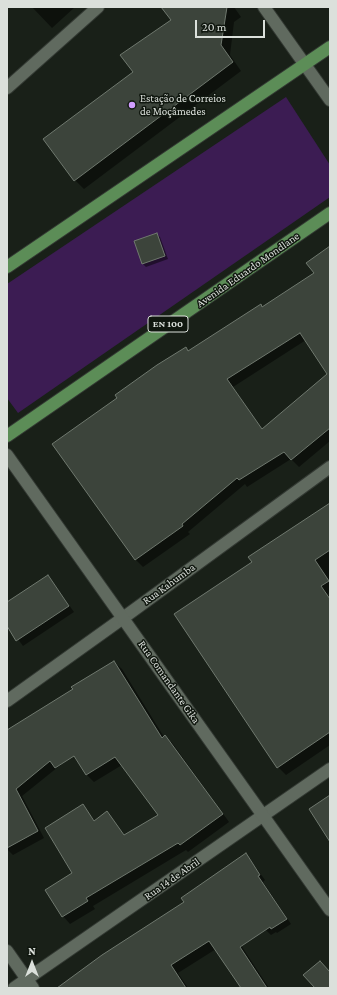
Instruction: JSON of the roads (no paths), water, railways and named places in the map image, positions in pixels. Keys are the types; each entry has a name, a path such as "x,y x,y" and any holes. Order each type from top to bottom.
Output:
{"main road":[{"path":"7,267 330,47"},
{"name":"Avenida Eduardo Mondlane","path":"7,436 330,213"}],"street":[{"path":"7,88 98,7"},
{"path":"264,7 330,100"},
{"name":"Rua Comandante Gika","path":"7,454 330,910"},
{"name":"Rua Kahumba","path":"7,701 330,467"},
{"name":"Rua 14 de Abril","path":"14,988 30,984 330,769"},
{"path":"7,951 30,984"}],"place":[{"name":"Estação de Correios de Moçâmedes","path":"132,105"}]}
